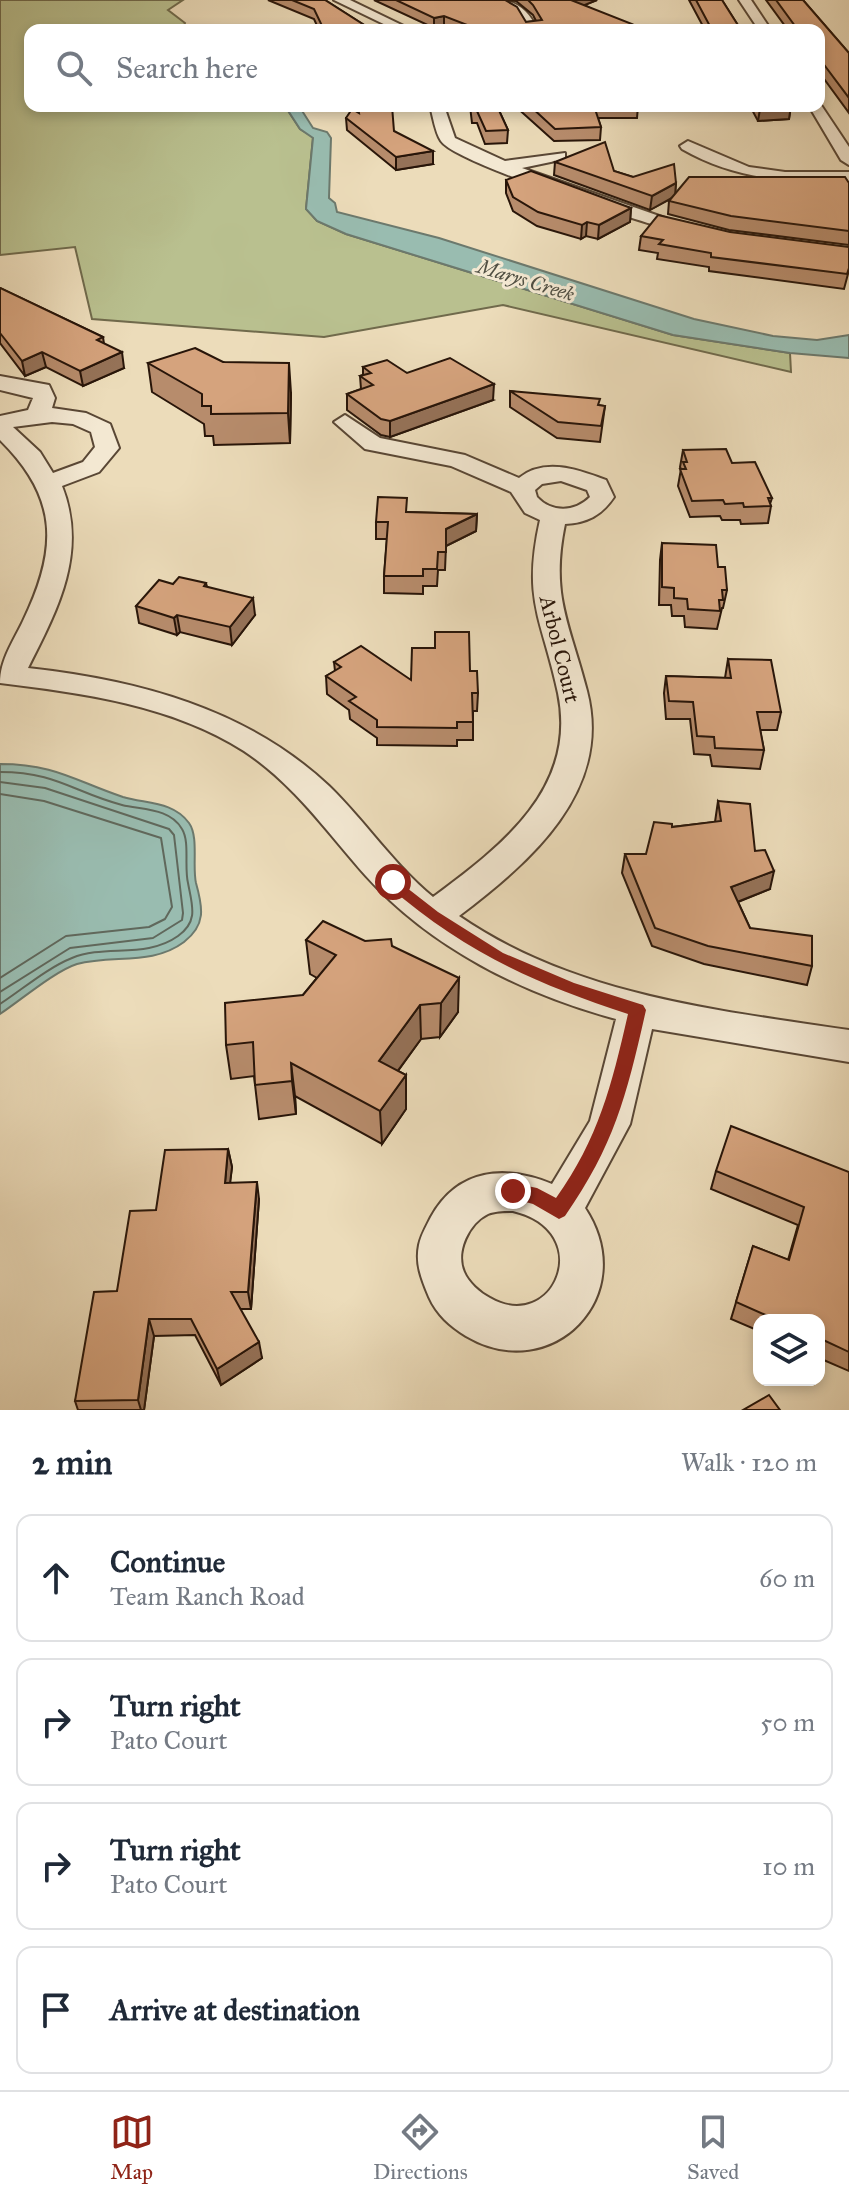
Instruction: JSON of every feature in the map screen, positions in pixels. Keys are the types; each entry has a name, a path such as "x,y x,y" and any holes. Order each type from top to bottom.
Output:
{"street":[{"path":"340,0 393,24"},
{"path":"500,0 524,14 529,24"},
{"path":"745,0 761,24"},
{"path":"439,112 448,140 504,166 640,216 714,235"},
{"path":"820,112 849,160"},
{"path":"688,146 717,165 746,174 849,177"},
{"path":"504,166 559,156"},
{"path":"0,383 41,390 44,398 38,415"},
{"path":"48,483 91,467 104,455 107,442 102,429 88,421 38,415 0,425 29,455 48,483 59,510 62,531 58,569 48,600 5,674 140,696 232,733 302,779 378,867 433,916 498,957 569,988 637,1010 849,1046"},
{"path":"345,422 373,444 457,460 522,488"},
{"path":"563,473 588,479 601,492 595,508 572,516 554,515 529,506 523,498 522,488 534,478 563,473"},
{"name":"Arbol Court","path":"433,916 530,837 549,815 574,763 576,712 545,585 545,559 554,515"},
{"path":"559,1210 588,1167 610,1124 637,1010"}],"green space":[{"path":"0,0 183,0 168,10 185,24 24,24 24,112 289,112 300,129 313,137 306,209 317,221 346,234 673,335 790,353 791,372 503,305 324,337 92,319 75,247 0,255"}],"water":[{"name":"Marys Creek","path":"289,112 303,112 313,128 327,132 331,138 329,198 335,203 337,212 439,238 694,319 773,336 817,340 849,335 849,358 790,353 673,335 346,234 317,221 306,209 313,138 300,129"},
{"path":"0,764 50,770 123,797 159,804 183,816 194,836 195,876 201,908 199,922 191,936 159,954 77,964 49,979 0,1014"}],"building":[{"path":"292,0 325,0 363,24 321,24 314,9"},
{"path":"396,0 505,0 517,7 526,22 542,20 528,0 571,0 632,24 465,24 444,16 434,18"},
{"path":"696,0 722,0 737,24 709,24"},
{"path":"776,0 803,0 824,24 794,24"},
{"path":"825,25 849,53 849,98 825,66"},
{"path":"350,112 392,112 394,131 433,151 396,157 346,118"},
{"path":"477,112 500,112 508,130 486,131"},
{"path":"537,112 596,112 601,127 555,129"},
{"path":"605,142 614,171 633,177 674,164 676,183 652,196 555,162"},
{"path":"531,171 631,208 599,225 587,222 582,225 538,212 513,197 506,180"},
{"path":"689,177 845,177 849,183 849,231 731,216 669,201"},
{"path":"658,215 730,232 849,247 849,268 847,274 711,257 711,253 659,244 663,240 641,236"},
{"path":"0,288 103,337 97,340 122,352 80,371 42,352 22,361 0,333"},
{"path":"195,348 223,362 289,363 288,413 211,414 211,406 202,406 202,394 148,363"},
{"path":"450,358 494,384 390,421 381,419 347,394 373,385 360,376 371,373 363,367 387,360 407,373"},
{"path":"510,391 600,399 598,405 605,406 601,426 558,422"},
{"path":"726,449 732,463 755,462 772,498 768,498 771,506 744,507 743,503 725,504 723,500 692,501 680,469 686,469 683,450"},
{"path":"378,497 407,498 406,512 477,514 446,529 446,552 438,552 437,569 423,569 423,576 384,576 388,522 376,522"},
{"path":"662,543 716,545 718,567 725,567 727,590 722,590 720,611 688,609 687,599 674,598 674,588 662,587"},
{"path":"179,577 253,598 230,627 177,615 174,618 136,606 159,580 173,584"},
{"path":"435,632 469,632 470,671 477,671 478,693 472,693 473,722 457,722 457,728 377,727 377,720 349,701 356,697 326,676 341,667 334,662 361,646 411,680 412,648 435,648"},
{"path":"728,659 771,660 781,712 757,712 764,750 715,748 714,737 697,736 693,702 669,701 666,676 731,678"},
{"path":"718,801 750,804 755,851 765,850 774,871 731,887 750,928 812,936 812,966 708,946 655,928 625,854 646,854 654,822 672,824 672,827 721,821"},
{"path":"323,921 365,941 391,939 392,946 459,978 441,1003 420,1005 379,1061 406,1075 380,1111 291,1063 292,1081 255,1085 253,1042 226,1045 225,1003 303,995 336,955 306,940"},
{"path":"731,1126 849,1172 849,1352 825,1341 825,1314 763,1314 736,1302 753,1246 789,1260 804,1207 716,1171"},
{"path":"228,1149 225,1183 257,1182 248,1292 231,1292 259,1342 217,1369 191,1319 149,1319 138,1400 75,1401 94,1292 117,1291 130,1211 156,1210 165,1150"},
{"path":"769,1395 780,1410 743,1410"}],"route":[{"path":"393,882 433,916 498,957 569,988 637,1010 610,1124 588,1167 559,1210 537,1196 513,1191"}]}
